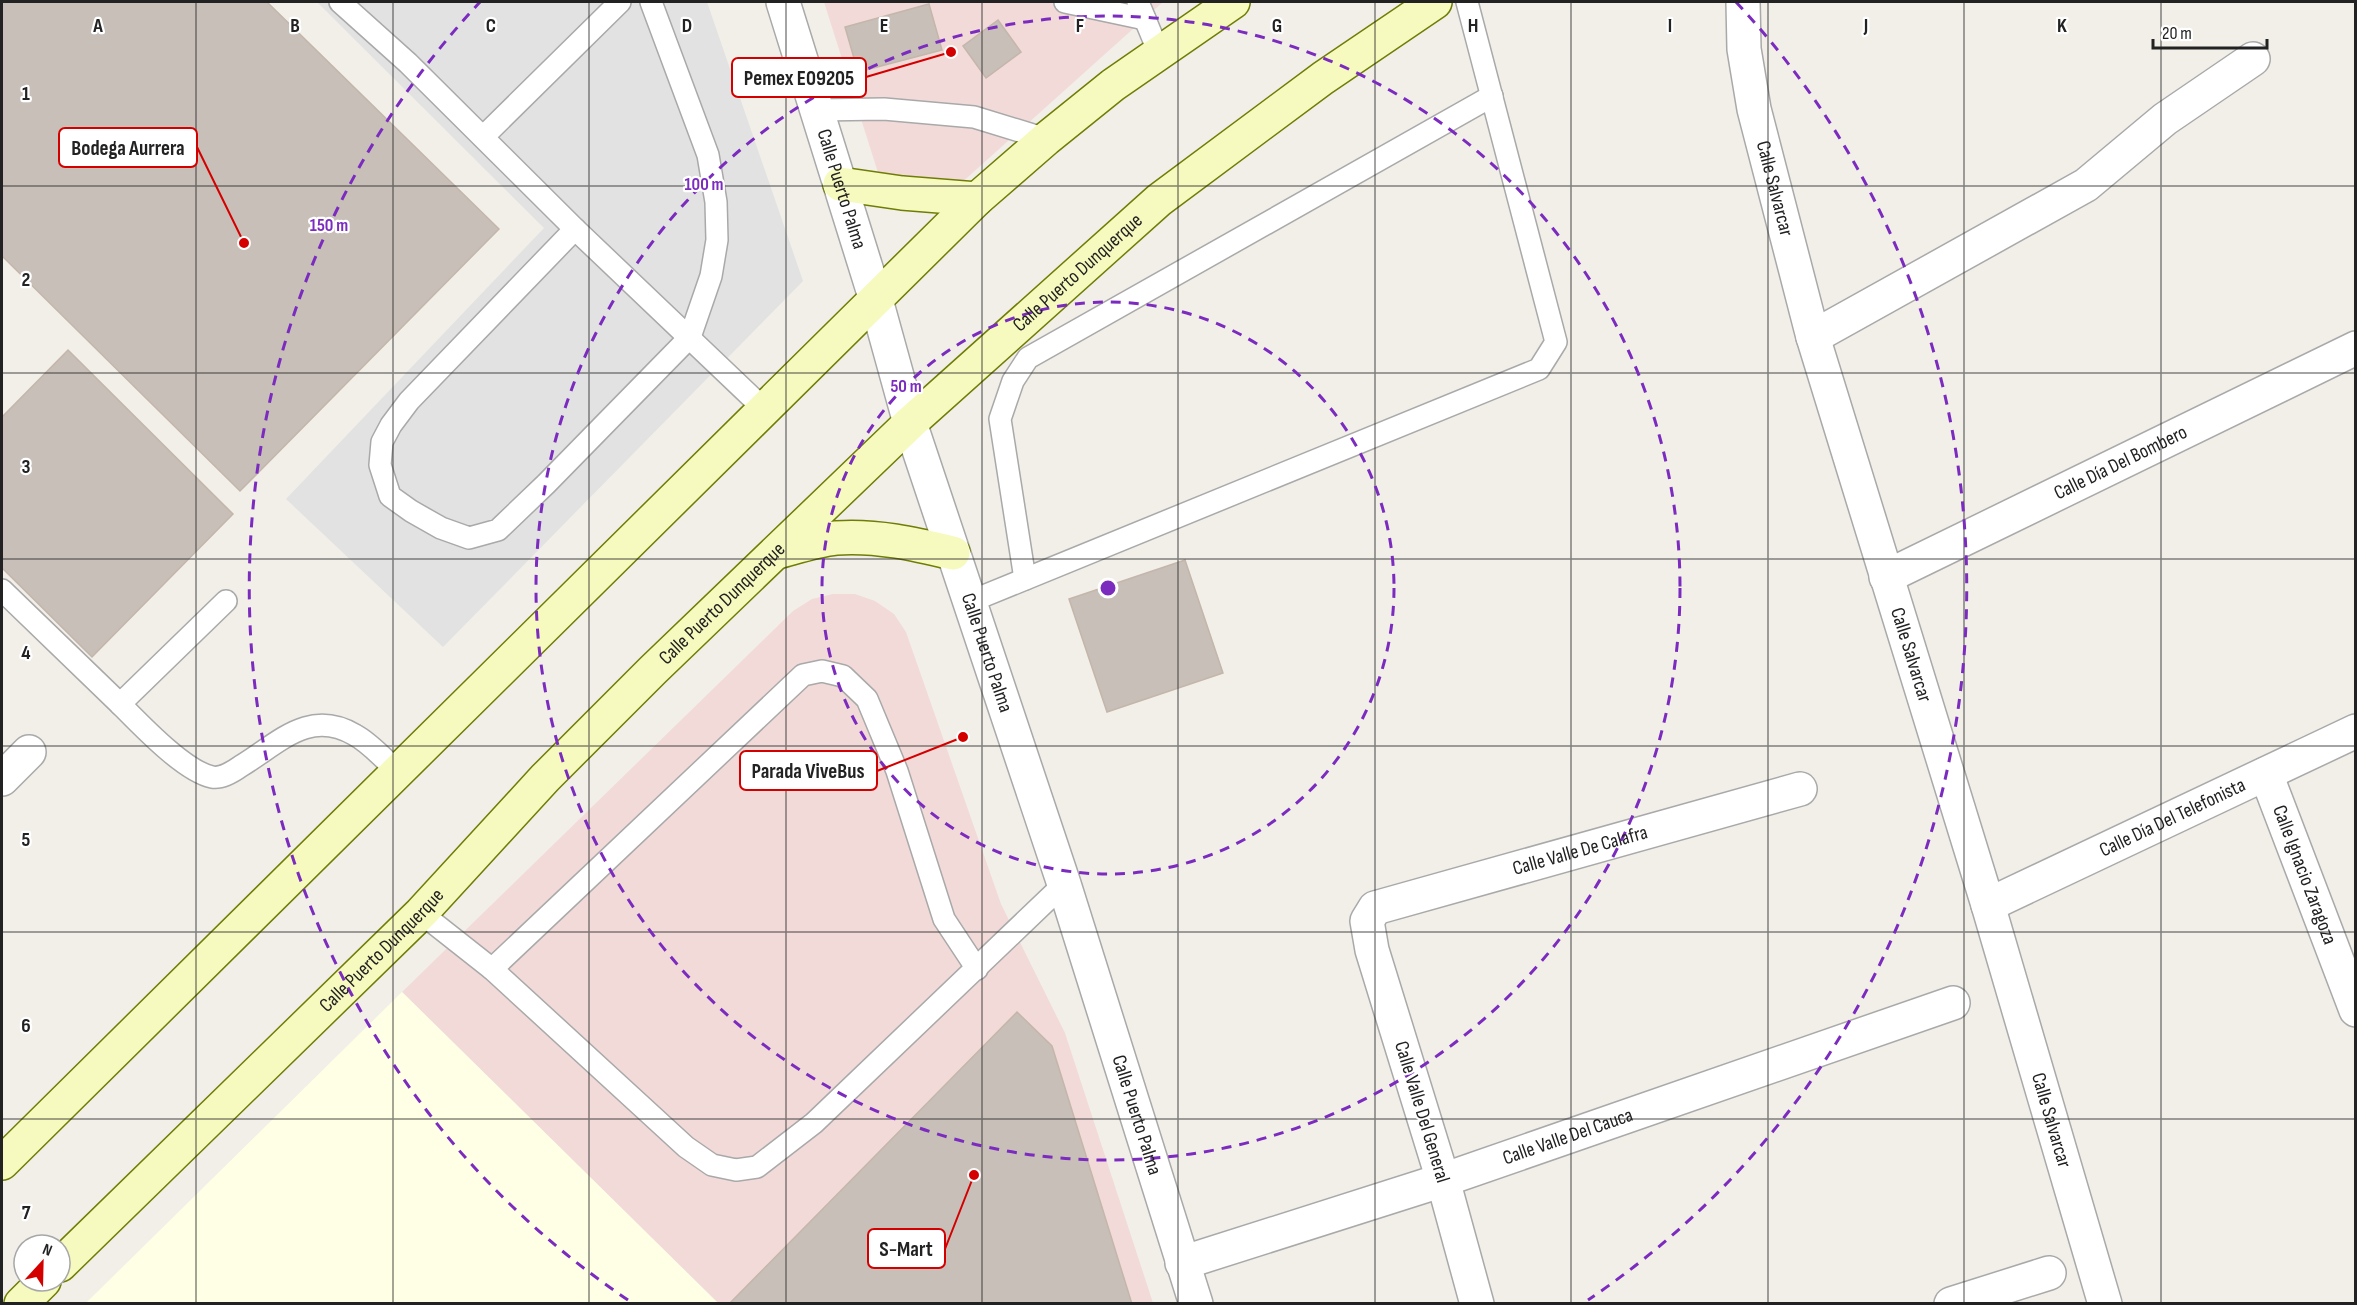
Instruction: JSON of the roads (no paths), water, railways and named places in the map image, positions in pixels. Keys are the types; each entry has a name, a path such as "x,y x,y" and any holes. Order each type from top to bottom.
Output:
{"main road":[{"path":"2,1163 977,199 1046,139 1113,86 1233,2"},
{"name":"Calle Puerto Dunquerque","path":"72,1253 421,913 545,778 910,423 1158,200 1323,78 1435,2"},
{"path":"840,184 911,194 977,199"},
{"path":"775,552 835,538 868,538 910,543 953,553"},
{"path":"21,1304 32,1293"}],"street":[{"name":"Calle Puerto Palma","path":"789,2 817,110 876,300 910,423 1064,884 1196,1304"},
{"name":"Calle Salvarcar","path":"1743,2 1744,50 1754,109 1813,337 1988,905 2105,1304"},
{"path":"1813,337 2086,185 2165,119 2253,59"},
{"name":"Calle Día Del Bombero","path":"1886,577 2355,348"},
{"name":"Calle Día Del Telefonista","path":"1988,905 2355,731"},
{"path":"2,779 29,752"},
{"name":"Calle Ignacio Zaragoza","path":"2266,774 2355,1010"},
{"name":"Calle Valle De Calafra","path":"1367,921 1375,908 1800,789"},
{"name":"Calle Valle Del General","path":"1367,921 1372,950 1443,1180 1477,1304"},
{"name":"Calle Valle Del Cauca","path":"1182,1263 1443,1180 1953,1003"},
{"path":"1951,1304 2049,1273"}],"lane":[{"path":"340,2 408,63 575,229 764,409"},
{"path":"483,137 620,2"},
{"path":"575,229 410,401 391,424 382,442 380,465 390,496 441,528 469,538 498,530 690,337 711,276 717,240 716,202 708,155 651,2"},
{"path":"1065,2 1141,10 1159,53"},
{"path":"969,602 1539,369 1556,342 1467,2"},
{"path":"1025,579 1000,419 1013,381 1028,358 1492,96"},
{"path":"817,110 884,109 974,117 1046,139"},
{"path":"2,590 155,739 197,772 215,778 232,772 279,739 304,727 325,724 356,735 397,771"},
{"path":"120,704 226,601"},
{"path":"492,969 803,675 822,671 843,676 867,699 897,771 944,919 977,969"},
{"path":"421,913 492,969 686,1147 712,1165 735,1170 758,1167 814,1123 1064,884"}],"place":[{"name":"Pemex E09205","path":"951,52"},
{"name":"Bodega Aurrera","path":"244,243"},
{"name":"Parada ViveBus","path":"963,737"},
{"name":"S-Mart","path":"974,1175"}]}
